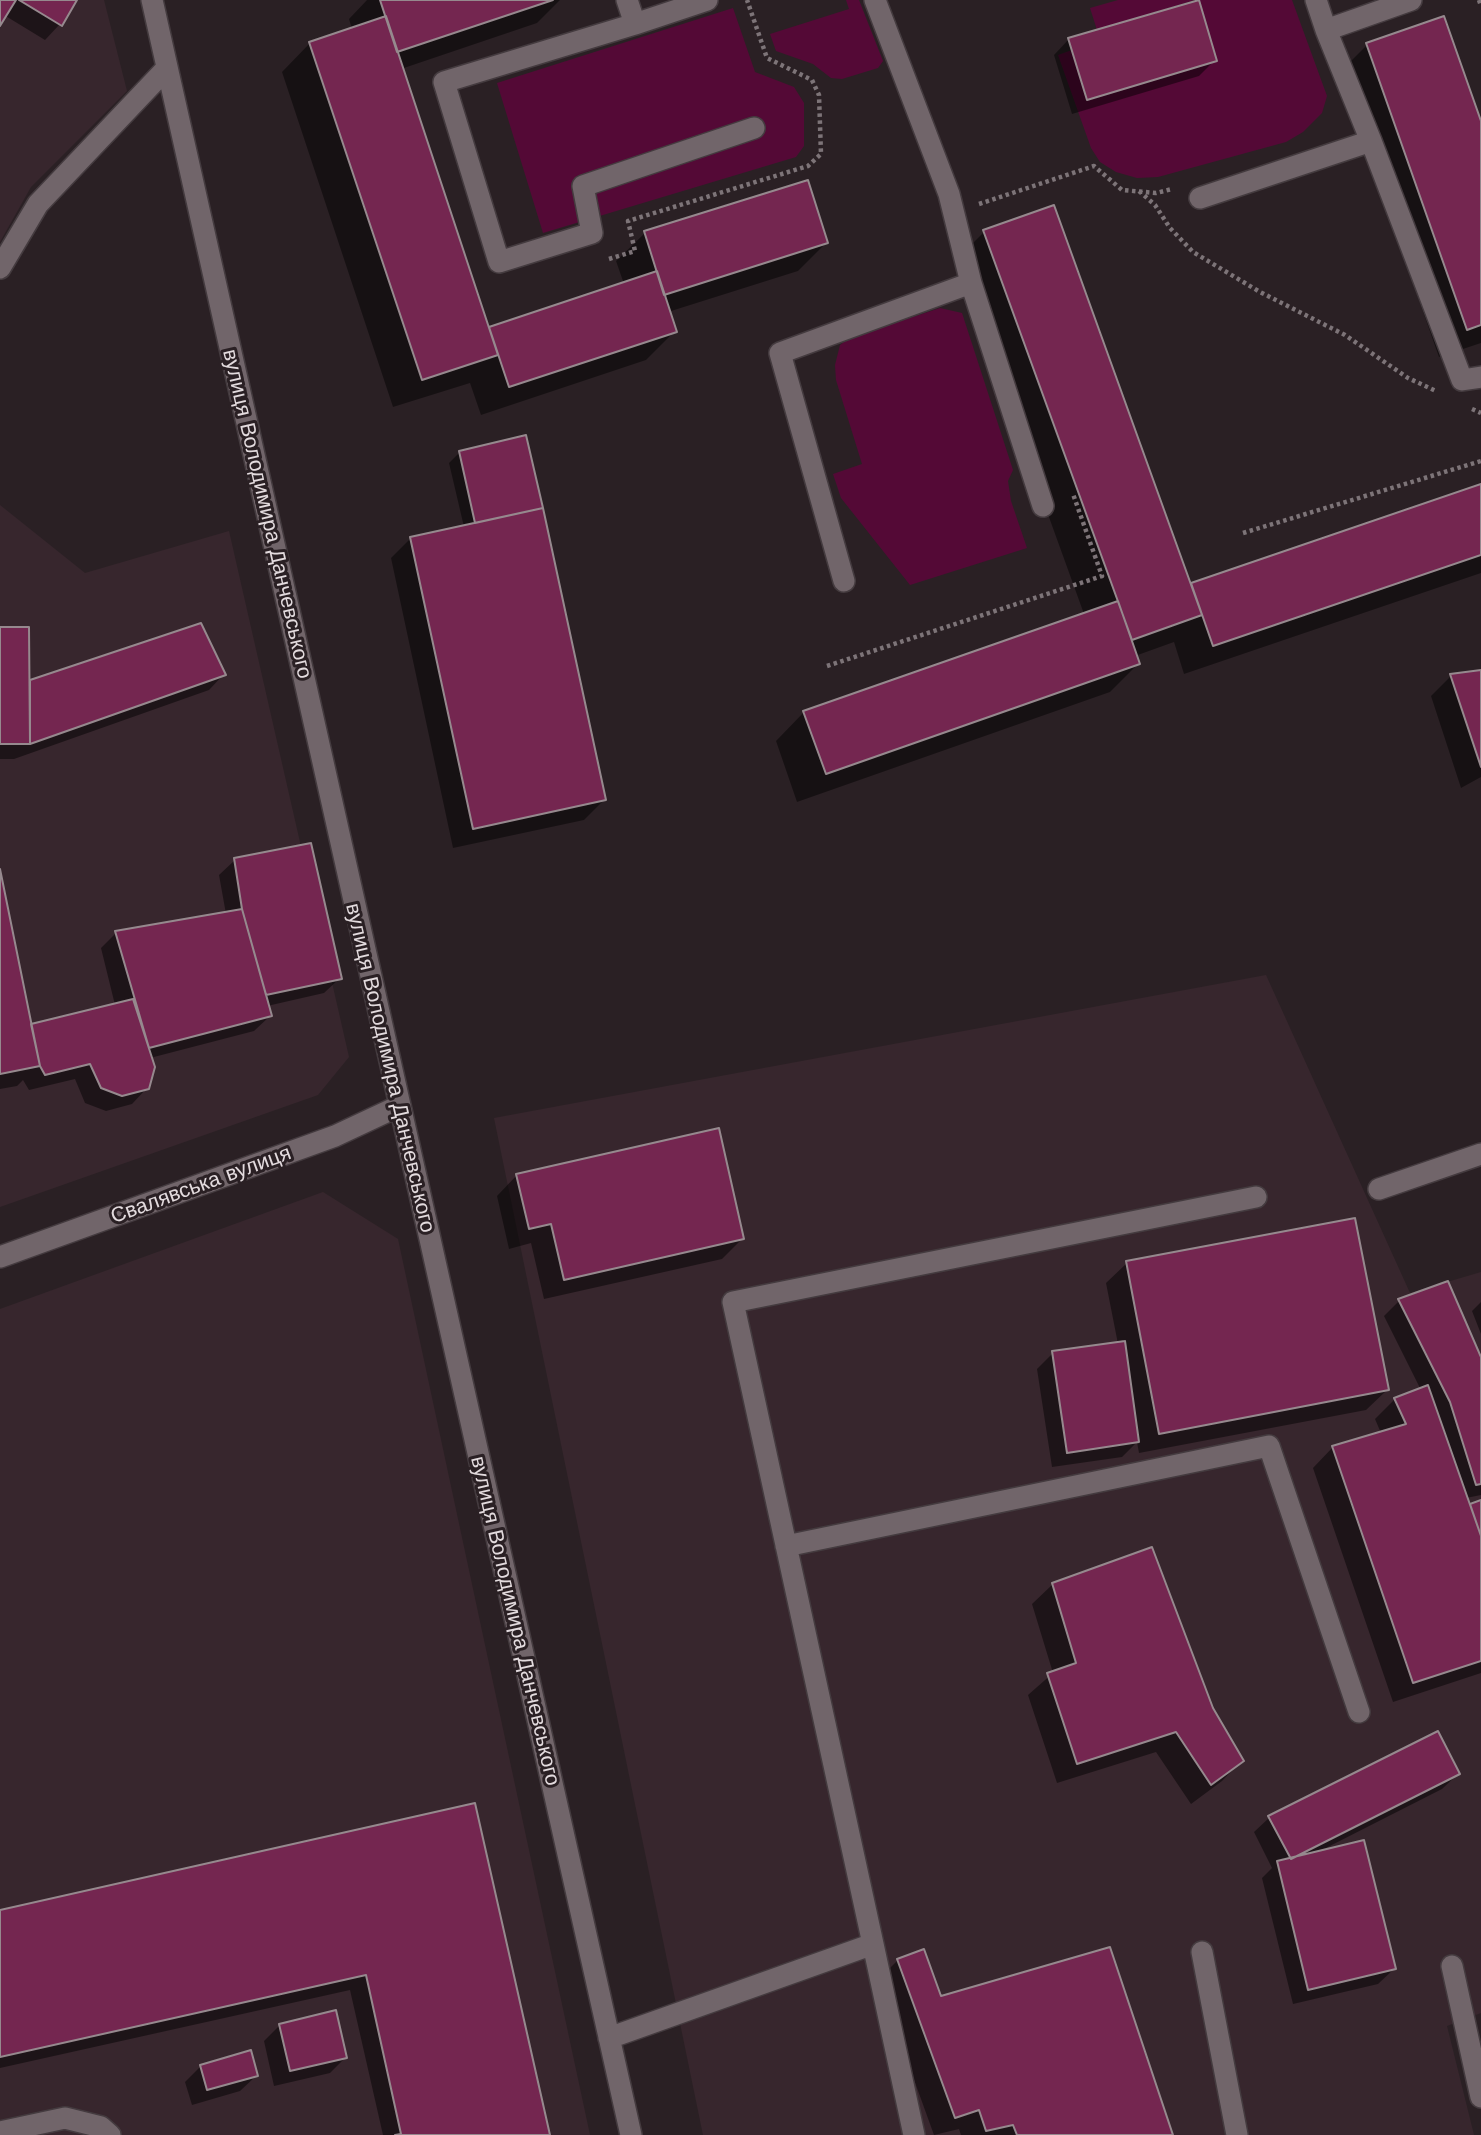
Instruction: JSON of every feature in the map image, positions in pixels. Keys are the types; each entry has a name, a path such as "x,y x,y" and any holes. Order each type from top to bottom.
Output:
{"street":[{"name":"вулиця Володимира Данчевського","path":"152,0 631,2135"},
{"path":"626,0 635,24"},
{"path":"707,0 444,82 499,262 592,233 583,186 754,128"},
{"path":"874,0 949,194 971,283 1042,506"},
{"path":"1316,0 1462,380 1481,377"},
{"path":"1326,30 1411,0"},
{"path":"0,268 38,204 167,68"},
{"path":"1200,198 1371,141"},
{"path":"844,581 780,354 971,283"},
{"name":"Свалявська вулиця","path":"0,1257 335,1136 399,1106"},
{"path":"1379,1189 1481,1154"},
{"path":"914,2135 733,1302 1256,1197"},
{"path":"786,1546 1269,1446 1359,1712"},
{"path":"609,2038 873,1944"},
{"path":"1202,1952 1237,2135"},
{"path":"1452,1966 1481,2097"},
{"path":"0,2132 65,2118 102,2127 110,2135"}],"path":[{"path":"1479,0 1481,6"},
{"path":"970,207 1094,166 1122,190 1156,193 1180,188"},
{"path":"1138,191 1155,205 1170,228 1193,252 1260,292 1345,335 1408,378 1444,395"},
{"path":"1467,407 1481,413"},
{"path":"1243,533 1481,461"},
{"path":"827,666 1102,576 1069,484"}],"shaded area":[{"path":"0,0 104,0 127,91 31,187 0,242"},
{"path":"846,0 859,0 883,61 878,68 842,79 831,78 813,64 776,51 770,34 849,9"},
{"path":"1118,0 1195,0 1097,30 1090,8"},
{"path":"1199,0 1292,0 1327,96 1322,113 1303,132 1286,142 1158,177 1137,178 1116,172 1100,162 1091,148 1058,55 1072,50 1216,61"},
{"path":"733,8 755,72 794,87 804,103 804,146 796,157 543,233 497,83"},
{"path":"940,308 962,313 1013,470 1008,481 1011,501 1027,548 910,585 841,498 833,474 862,464 836,380 835,365 840,345 849,338"},
{"path":"0,505 85,573 229,531 349,1057 318,1095 0,1207"},
{"path":"1266,975 1410,1293 1481,1272 1481,2013 1447,2026 1474,2135 703,2135 494,1118"},
{"path":"323,1192 398,1239 590,2135 0,2135 0,1309"}],"building":[{"path":"0,0 16,0 0,26"},
{"path":"19,0 77,0 62,26"},
{"path":"380,0 553,0 397,52"},
{"path":"1199,0 1217,61 1087,100 1068,38"},
{"path":"386,16 498,355 422,380 309,42"},
{"path":"1444,16 1481,121 1481,325 1467,330 1366,43"},
{"path":"808,180 828,243 664,295 644,231"},
{"path":"1054,205 1202,615 1132,640 983,230"},
{"path":"657,271 677,332 509,387 489,327"},
{"path":"526,435 543,508 475,523 459,451"},
{"path":"1481,484 1481,555 1213,646 1191,583"},
{"path":"543,508 606,800 473,829 410,537"},
{"path":"1118,601 1140,664 826,774 803,711"},
{"path":"201,623 226,675 30,744 30,680"},
{"path":"0,627 29,627 30,744 0,744"},
{"path":"1481,670 1481,767 1450,674"},
{"path":"311,843 342,979 266,995 242,909 234,858"},
{"path":"0,869 40,1066 0,1074"},
{"path":"242,909 272,1016 149,1048 115,931"},
{"path":"133,999 155,1067 149,1089 122,1096 101,1088 90,1064 45,1075 40,1066 31,1024"},
{"path":"719,1128 744,1239 564,1280 551,1224 529,1229 516,1174"},
{"path":"1355,1218 1389,1390 1159,1434 1126,1261"},
{"path":"1448,1281 1481,1357 1481,1484 1476,1485 1450,1402 1398,1299"},
{"path":"1125,1341 1139,1442 1067,1453 1052,1351"},
{"path":"1428,1385 1481,1536 1481,1661 1413,1683 1332,1446 1406,1424 1394,1398"},
{"path":"1481,1500 1481,1536 1470,1504"},
{"path":"1152,1547 1213,1708 1244,1761 1211,1785 1176,1732 1077,1764 1047,1673 1076,1663 1052,1583"},
{"path":"1438,1731 1460,1774 1291,1859 1268,1816"},
{"path":"475,1803 550,2135 395,2135 401,2134 366,1975 0,2057 0,1910"},
{"path":"1364,1840 1396,1969 1308,1990 1277,1861"},
{"path":"1110,1947 1173,2135 1017,2135 1013,2125 986,2131 979,2110 955,2118 897,1959 924,1949 941,1996"},
{"path":"336,2010 347,2058 290,2071 279,2024"},
{"path":"251,2050 258,2076 207,2090 200,2065"}]}
